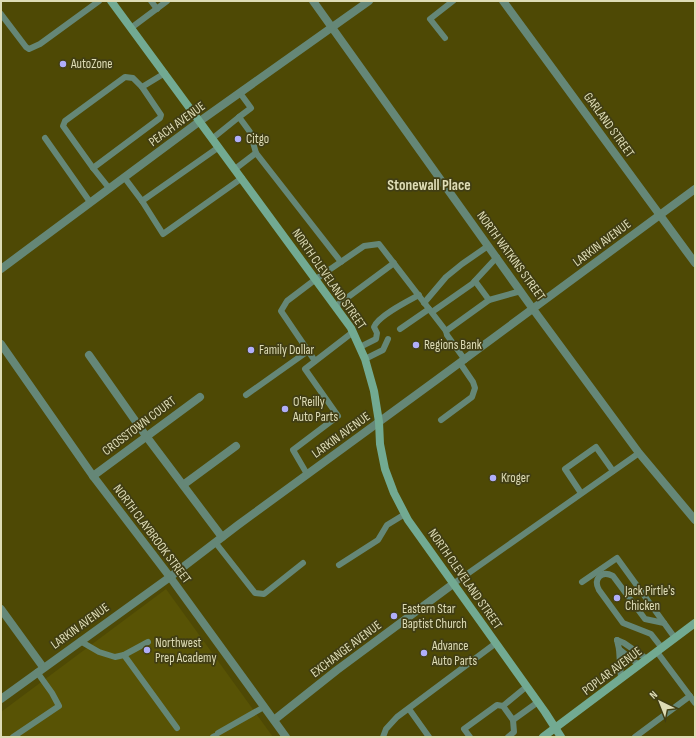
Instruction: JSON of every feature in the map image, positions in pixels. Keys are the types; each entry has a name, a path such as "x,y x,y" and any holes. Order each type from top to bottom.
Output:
{"main road":[{"name":"NORTH CLEVELAND STREET","path":"111,1 336,306 353,332 365,359 374,391 380,422 380,444 385,469 394,493 405,514 453,584 538,702 561,737"},
{"name":"POPLAR AVENUE","path":"544,737 695,623"}],"street":[{"name":"NORTH WATKINS STREET","path":"313,1 488,246 639,452 694,518"},
{"name":"PEACH AVENUE","path":"1,269 200,121 369,1"},
{"name":"GARLAND STREET","path":"503,1 695,263"},
{"name":"LARKIN AVENUE","path":"1,699 40,669 170,577 307,474 534,309 695,189"},
{"name":"NORTH CLAYBROOK STREET","path":"1,344 93,476 170,577 286,737"},
{"path":"89,355 146,436 183,485 218,540"},
{"name":"CROSSTOWN COURT","path":"93,476 200,397"},
{"path":"183,485 236,446"},
{"name":"EXCHANGE AVENUE","path":"274,720 337,670 453,584"},
{"path":"1,609 40,669"}],"lane":[{"path":"1,14 29,49 40,44 99,1"},
{"path":"151,1 157,9"},
{"path":"131,28 167,1"},
{"path":"445,38 430,19 453,1"},
{"path":"142,87 165,73"},
{"path":"93,168 162,115 142,87 133,78 125,77 65,121 63,126 93,168 109,188"},
{"path":"213,138 251,108 240,93"},
{"path":"239,117 250,132 256,153 340,262"},
{"path":"45,138 90,202"},
{"path":"142,201 219,147"},
{"path":"235,169 256,153"},
{"path":"124,177 142,201 163,234 242,178"},
{"path":"315,361 281,311 287,301 340,262 364,246 379,244 446,331 473,382 475,388 472,397 441,420"},
{"path":"424,302 446,277 488,246"},
{"path":"400,329 431,311 475,281 497,257"},
{"path":"336,306 394,263"},
{"path":"475,281 489,300"},
{"path":"446,331 489,300 521,291"},
{"path":"360,347 376,339 377,333 374,327 376,323 399,306 419,295"},
{"path":"307,474 293,450 338,416 305,369 353,332"},
{"path":"365,359 383,350 388,339"},
{"path":"246,395 308,351"},
{"path":"582,493 565,469 596,447 613,471"},
{"path":"453,584 639,452"},
{"path":"339,565 378,540 387,525 405,514"},
{"path":"218,540 254,593 264,594 303,563"},
{"path":"582,582 617,558 675,638"},
{"path":"664,623 645,619 612,576 604,574 596,581 596,585 599,590 623,623 651,634 659,650 695,703"},
{"path":"621,678 620,649 617,640 624,643 647,659"},
{"path":"80,641 99,652 115,657 124,655 148,642"},
{"path":"383,737 386,729 397,718 496,643"},
{"path":"620,649 639,665"},
{"path":"124,655 178,728"},
{"path":"13,737 59,706 40,669"},
{"path":"503,706 526,687"},
{"path":"635,737 690,696"},
{"path":"513,720 538,702"},
{"path":"470,737 464,729 497,705 503,706 513,720 514,732 508,737"},
{"path":"215,735 264,706"},
{"path":"409,709 429,737"}],"shaded area":[{"name":"Northwest Prep Academy","path":"166,589 273,737 1,737 1,712"}],"place":[{"name":"AutoZone","path":"63,64"},
{"name":"Citgo","path":"238,139"},
{"name":"Regions Bank","path":"416,345"},
{"name":"Family Dollar","path":"251,350"},
{"name":"O'Reilly Auto Parts","path":"285,409"},
{"name":"Kroger","path":"493,478"},
{"name":"Jack Pirtle's Chicken","path":"617,598"},
{"name":"Eastern Star Baptist Church","path":"394,616"},
{"name":"Northwest Prep Academy","path":"147,650"},
{"name":"Advance Auto Parts","path":"424,653"}],"district":[{"name":"Stonewall Place","path":"429,185"}]}
